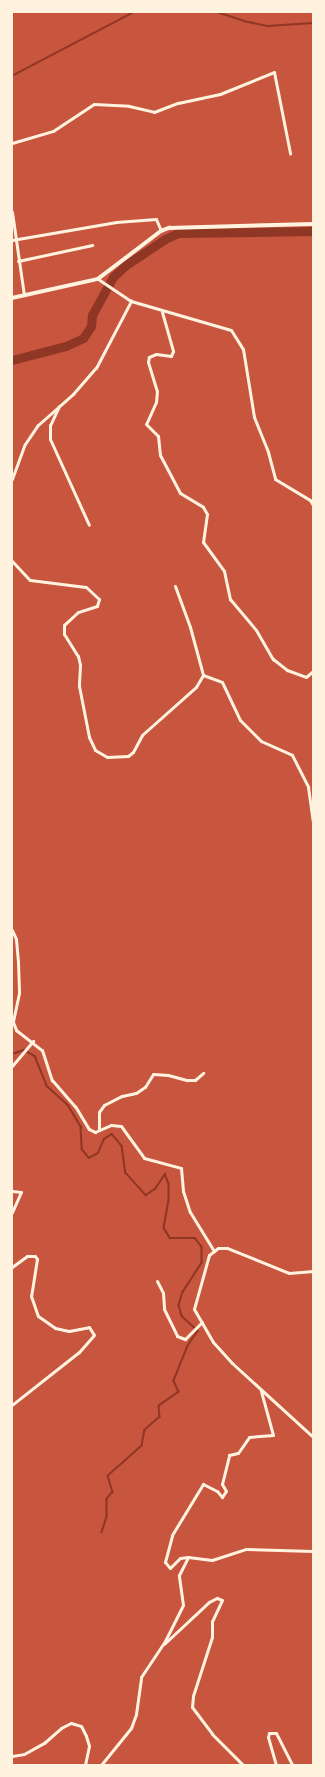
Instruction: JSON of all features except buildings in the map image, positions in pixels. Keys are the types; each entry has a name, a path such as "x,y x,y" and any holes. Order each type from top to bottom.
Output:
{"street":[{"path":"12,143 53,131 94,104 129,106 154,112 178,103 220,94 274,72 290,153"},
{"path":"12,212 14,240 24,295"},
{"path":"14,240 93,224 156,219 161,231"},
{"path":"12,298 98,279 161,231 175,228 313,224"},
{"path":"18,261 92,245"},
{"path":"98,279 131,301 162,312 231,330 243,348 254,417 268,452 275,478 310,500 313,505"},
{"path":"12,476 30,438 46,416 59,406 96,368 131,301"},
{"path":"162,312 173,351 171,356 156,354 149,357 148,362 157,391 156,402 146,424 158,436 160,455 180,493 203,507 207,514 203,542 224,571 230,599 256,630 273,659 287,670 306,677 313,671"},
{"path":"59,406 50,425 50,439 89,525"},
{"path":"12,561 30,580 86,587 100,599 97,606 78,612 64,625 64,634 78,656 80,665 79,686 89,737 95,750 107,757 128,756 133,752 142,735 196,687 203,675 190,627 175,586"},
{"path":"203,675 222,682 240,720 261,741 292,755 308,787 313,822"},
{"path":"12,930 16,939 18,993 13,1022 16,1030 33,1041 42,1050 52,1080 75,1106 89,1129 99,1130 111,1125 120,1126 144,1158 181,1168 190,1212 214,1251"},
{"path":"12,1066 23,1055 33,1041"},
{"path":"99,1130 99,1112 104,1105 122,1096 136,1093 145,1087 153,1074 195,1080 203,1073"},
{"path":"12,1191 21,1192 12,1212"},
{"path":"313,1271 289,1273 227,1248 218,1248 209,1255 194,1309 213,1342 232,1363 313,1437"},
{"path":"12,1266 28,1256 35,1256 37,1259 31,1296 38,1316 55,1328 69,1331 89,1327 94,1336 79,1352 12,1405"},
{"path":"157,1280 163,1293 164,1309 176,1336 185,1339 202,1322"},
{"path":"261,1391 273,1435 249,1437 238,1453 229,1455 222,1484 226,1491 222,1497 217,1491 203,1484 172,1534 165,1562 170,1568 180,1558 188,1557 212,1560 246,1549 269,1548 313,1551"},
{"path":"101,1765 131,1728 136,1714 141,1677 161,1647 182,1604 179,1576 188,1557"},
{"path":"161,1647 174,1637 209,1602 217,1598 222,1600 212,1621 212,1637 193,1696 192,1707 212,1734 243,1765"},
{"path":"12,1756 24,1754 44,1743 61,1728 71,1723 81,1726 86,1736 89,1746 85,1765"},
{"path":"276,1765 268,1737 270,1733 276,1733 292,1765"}],"waterway":[{"path":"12,76 134,12"},
{"path":"217,12 244,21 268,26 313,23"},
{"path":"12,360 66,346 83,338 91,326 92,315 113,277 126,265 165,239 178,233 313,231"},
{"path":"12,1054 24,1050 35,1056 47,1086 68,1105 81,1127 82,1149 89,1158 98,1153 104,1139 112,1134 122,1146 126,1173 146,1195 155,1189 165,1174 169,1184 169,1200 164,1228 170,1238 195,1238 202,1247 202,1263 183,1292 179,1305 182,1316 198,1331 188,1346 174,1381 179,1392 159,1406 160,1417 145,1430 142,1446 108,1476 113,1492 107,1499 107,1517 102,1532"}]}
